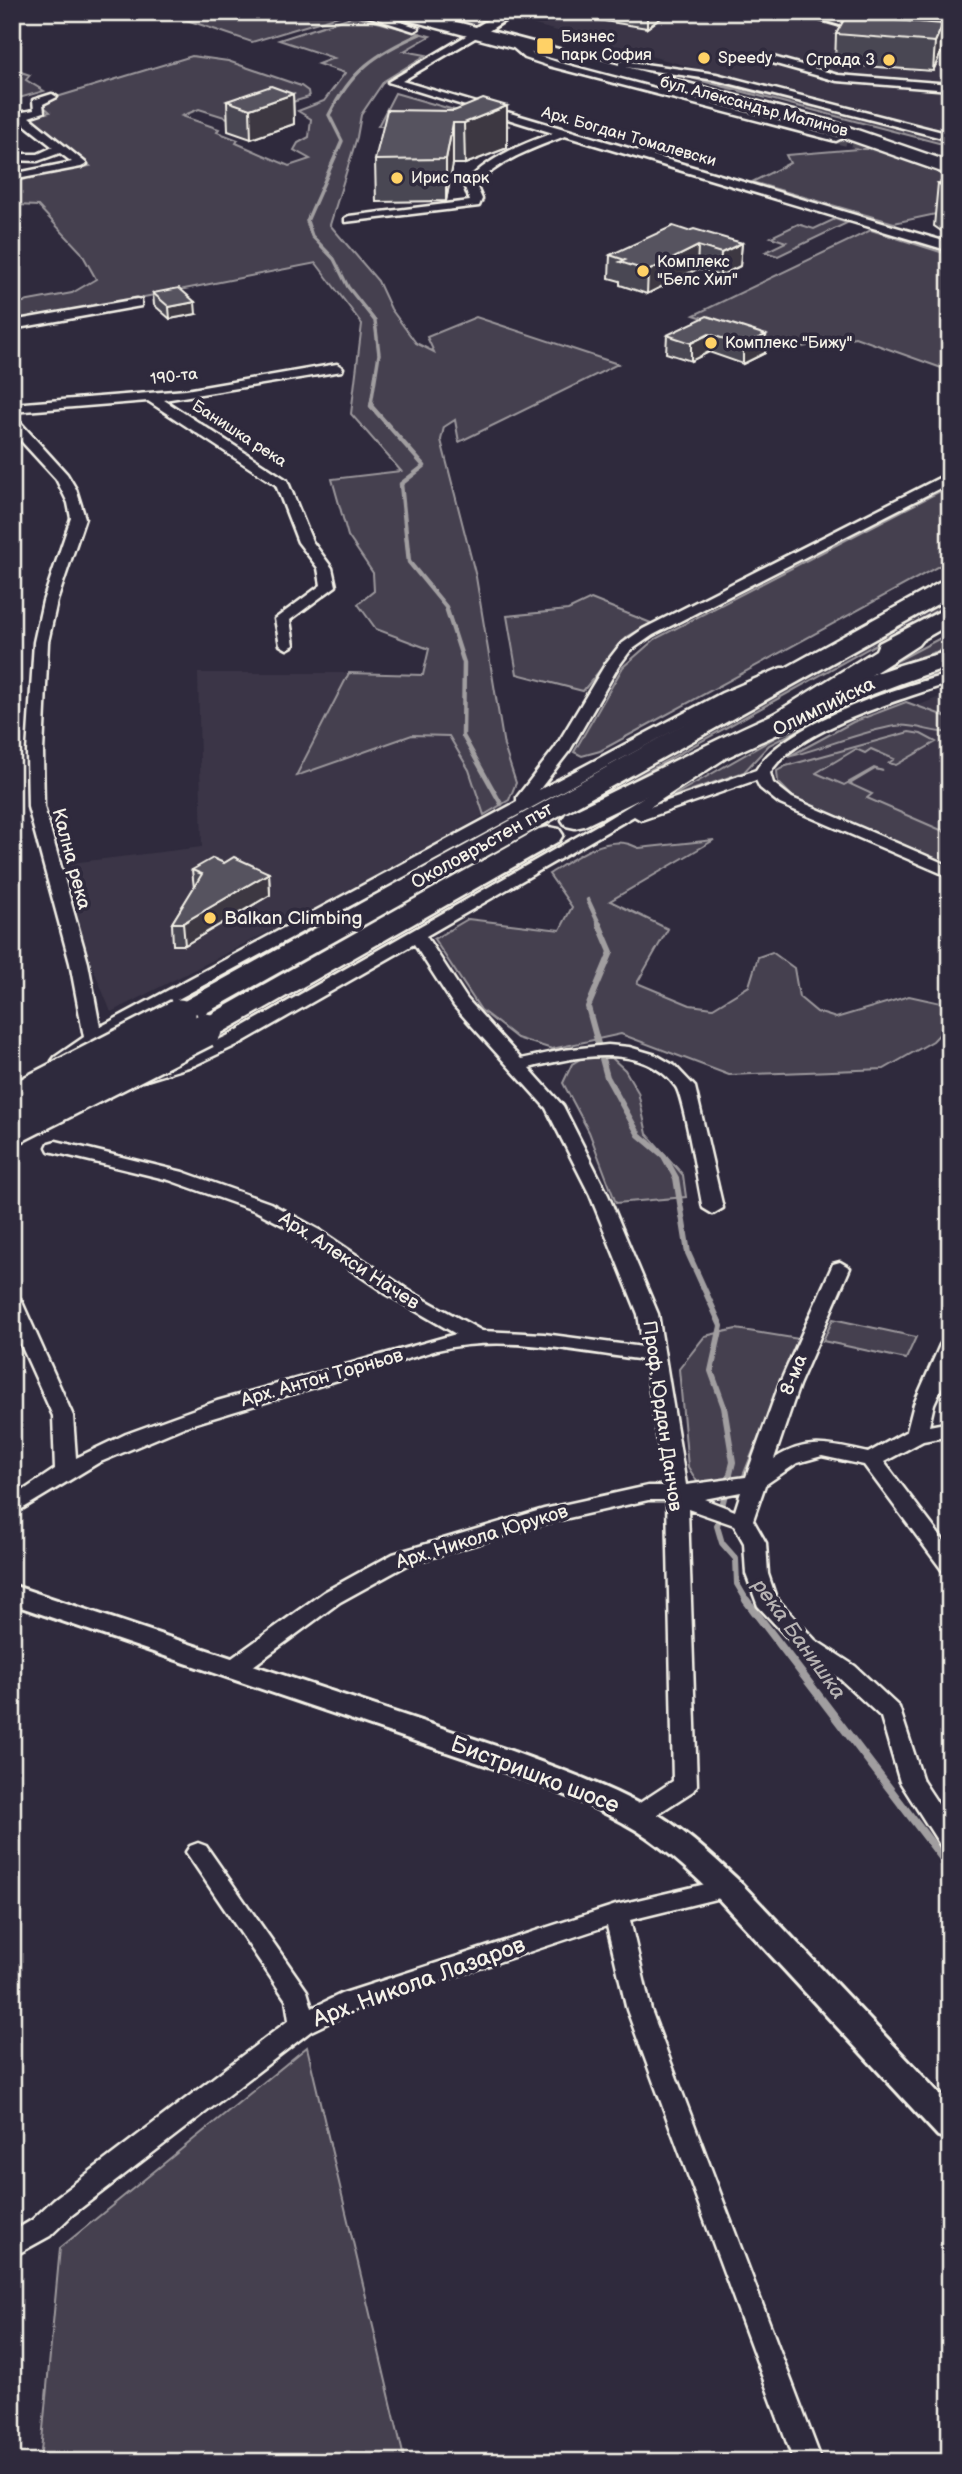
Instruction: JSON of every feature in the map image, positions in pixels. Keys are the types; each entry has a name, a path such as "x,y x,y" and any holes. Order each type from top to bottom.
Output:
{"highway":[{"name":"Околовръстен път","path":"12,1128 950,587"},
{"name":"Околовръстен път","path":"12,1102 192,1023 575,820 950,614"},
{"path":"770,727 950,614"}],"main road":[{"name":"бул. Александър Малинов","path":"399,12 623,64 950,151"},
{"name":"бул. Александър Малинов","path":"426,12 514,43 837,129 903,150 950,169"},
{"path":"575,820 770,727 863,687 950,658"}],"street":[{"path":"360,12 414,28"},
{"path":"480,30 511,12"},
{"path":"801,12 890,34 950,40"},
{"path":"842,23 865,12"},
{"name":"Арх. Богдан Томалевски","path":"480,30 393,82 561,134 950,247"},
{"name":"бул. Александър Малинов","path":"514,43 529,56 553,64 836,138"},
{"path":"762,57 844,79 950,87"},
{"name":"бул. Александър Малинов","path":"623,64 716,78 950,137"},
{"path":"17,117 38,112 40,110 37,102 52,97"},
{"path":"12,177 81,164 17,117"},
{"path":"349,220 475,204 476,199 470,185 475,177 499,162 561,134"},
{"path":"12,158 51,154 60,146"},
{"path":"12,325 137,303"},
{"name":"190-та","path":"12,408 152,398 337,368"},
{"name":"Банишка река","path":"152,398 282,483 305,542 325,568 329,586 282,620 287,645"},
{"name":"Кална река","path":"12,422 71,488 78,517 50,601 41,642 35,752 36,807 79,963 93,1040 87,1053 88,1059 98,1069 121,1075 157,1072"},
{"path":"519,807 562,750 611,666 625,648 950,478"},
{"path":"12,1088 261,945 727,696 842,647"},
{"name":"Олимпийска","path":"607,826 762,773 772,756 828,724 872,705 950,678"},
{"path":"12,1138 119,1085 206,1054 233,1040 607,826 770,727"},
{"path":"562,750 575,761 587,764 603,762"},
{"path":"762,773 766,785 786,800 950,872"},
{"name":"Проф. Юрдан Данчов","path":"417,934 460,1002 554,1106 599,1195 648,1314 677,1493 685,1784 638,1816"},
{"path":"517,1065 575,1052 613,1050 633,1052 654,1060 675,1074 686,1087 713,1208"},
{"name":"Арх. Алекси Начев","path":"56,1147 150,1168 244,1198 292,1221 336,1248 410,1301 478,1337"},
{"name":"8-ма","path":"742,1520 789,1385 840,1268"},
{"path":"12,1302 63,1416 66,1471"},
{"name":"Арх. Антон Торньов","path":"12,1508 66,1471 138,1438 198,1416 449,1341 507,1337 654,1355"},
{"path":"917,1435 924,1404 950,1345"},
{"path":"871,1460 917,1435 950,1429"},
{"path":"704,1501 753,1483 790,1458 822,1449 871,1460 950,1565"},
{"name":"Арх. Никола Юруков","path":"233,1669 332,1597 401,1559 544,1516 648,1493 677,1493"},
{"path":"677,1493 704,1501 742,1520 755,1542 757,1574 766,1601 807,1645 847,1672 891,1713 912,1782 950,1842"},
{"name":"Бистришко шосе","path":"12,1594 562,1781 638,1816 673,1841 727,1888 950,2127"},
{"path":"198,1852 298,1997 302,2024"},
{"name":"Арх. Никола Лазаров","path":"12,2246 41,2228 62,2207 302,2024 350,2001 616,1914 727,1888"},
{"path":"616,1914 639,2010 808,2462"}],"shaded area":[{"path":"163,12 338,12 345,14 252,42"},
{"name":"Бизнес парк София","path":"528,12 786,12 852,28 950,43 950,132 758,85 524,22 521,16"},
{"path":"354,16 430,36 404,51 426,55 384,81 361,115 357,137 330,225 378,281 391,309 416,343 434,352 427,337 476,317 618,364 459,442 455,420 444,427 441,440 476,577 504,746 516,783 509,800 484,815 469,770 449,736 412,735 296,776 349,673 423,675 429,649 376,629 358,604 374,591 373,573 348,536 332,479 401,471 351,414 362,324 316,263 134,299 135,302 12,323 12,304 72,293 96,279 81,252 38,206 17,205 12,208 12,181 90,166 29,117 50,112 41,104 192,56 228,61 301,86 308,91 309,97 234,120 199,109 182,116 219,129 217,132 238,140 236,143 289,166 310,159 294,150 298,143 309,137 311,119 298,111 324,101 345,73 318,64 334,58 279,40"},
{"path":"12,69 30,75 26,80 44,91 12,100"},
{"path":"679,75 950,140 950,146"},
{"path":"395,93 510,126 378,126"},
{"path":"881,149 950,177 950,211 894,223 752,182 790,163 786,155"},
{"path":"835,219 847,223 778,256 765,252 786,242 771,237 798,224 814,229"},
{"path":"871,230 950,255 950,371 855,337 797,348 694,315"},
{"path":"950,486 950,560 600,751 582,756 574,752 623,667 655,639"},
{"path":"950,598 950,603 603,796 598,793"},
{"path":"591,599 651,623 627,637 583,691 517,674 507,616 568,610"},
{"path":"950,633 950,647 874,673"},
{"path":"950,667 841,708 769,745 744,772 669,798 799,724 865,696"},
{"path":"198,673 349,673 297,775 412,735 449,736 469,770 484,815 415,857 111,1012 82,941 71,863 202,847"},
{"path":"950,693 950,858 780,773 792,755"},
{"path":"906,702 950,718 950,732 895,726 788,757 853,722"},
{"path":"909,732 921,734 936,742 896,765 889,763 894,759 871,749 865,753 856,749 816,773 844,785 874,768 883,771 875,769 850,784 872,794 867,798 950,834 950,865 794,798 778,782 777,771 786,766"},
{"path":"714,840 610,901 668,929 637,983 690,1005 713,1008 749,986 758,957 772,952 794,968 799,997 817,1012 836,1018 909,996 950,1005 950,1023 933,1041 884,1069 729,1075 621,1034 552,1049 517,1038 481,1010 434,939 468,919 560,930 572,907 549,874 576,857 608,843 619,842 639,848"},
{"path":"582,1058 612,1058 625,1070 638,1092 647,1134 683,1175 686,1197 616,1203 589,1132 563,1083 572,1064"},
{"path":"833,1319 916,1337 906,1359 823,1341"},
{"path":"736,1329 799,1339 742,1478 711,1486 698,1483 688,1467 679,1369 705,1336"},
{"path":"307,2047 405,2462 40,2462 60,2248"}],"building":[{"path":"846,16 943,24 935,42 836,34"},
{"path":"271,86 293,94 250,109 227,101"},
{"path":"483,99 507,106 464,123 453,123 446,159 375,160 387,110 454,111"},
{"path":"950,181 950,192 938,183"},
{"path":"673,226 688,231 694,229 742,243 721,253 698,246 648,271 620,262 625,260 610,255"},
{"path":"179,288 195,302 169,307 153,293"},
{"path":"707,316 766,335 743,345 709,334 691,343 667,335"},
{"path":"234,857 269,873 183,923 172,923 202,874 192,870 213,858 224,863"}],"waterway":[{"name":"река Банишка","path":"371,404 379,354 375,321 348,287 334,259 312,236 307,221 342,141 329,115 338,99 366,65 420,34"},
{"name":"река Банишка","path":"372,403 371,406 424,466 401,484 409,562 446,607 464,663 463,736 501,804"},
{"name":"река Банишка","path":"588,900 600,926"},
{"name":"река Банишка","path":"599,924 611,952 588,1007 607,1077 639,1135 664,1156 676,1178 688,1253 721,1326 711,1371 724,1407 733,1462 717,1526 722,1543 736,1559 737,1584 747,1601"},
{"name":"река Банишка","path":"746,1600 950,1868"}],"tunnel":[{"path":"836,138 883,149"}],"place":[{"name":"Бизнес парк София","path":"545,46"},
{"name":"Speedy","path":"704,58"},
{"name":"Сграда 3","path":"889,60"},
{"name":"Ирис парк","path":"397,178"},
{"name":"Комплекс \"Белс Хил\"","path":"643,271"},
{"name":"Комплекс \"Бижу\"","path":"711,343"},
{"name":"Balkan Climbing","path":"210,918"}]}
